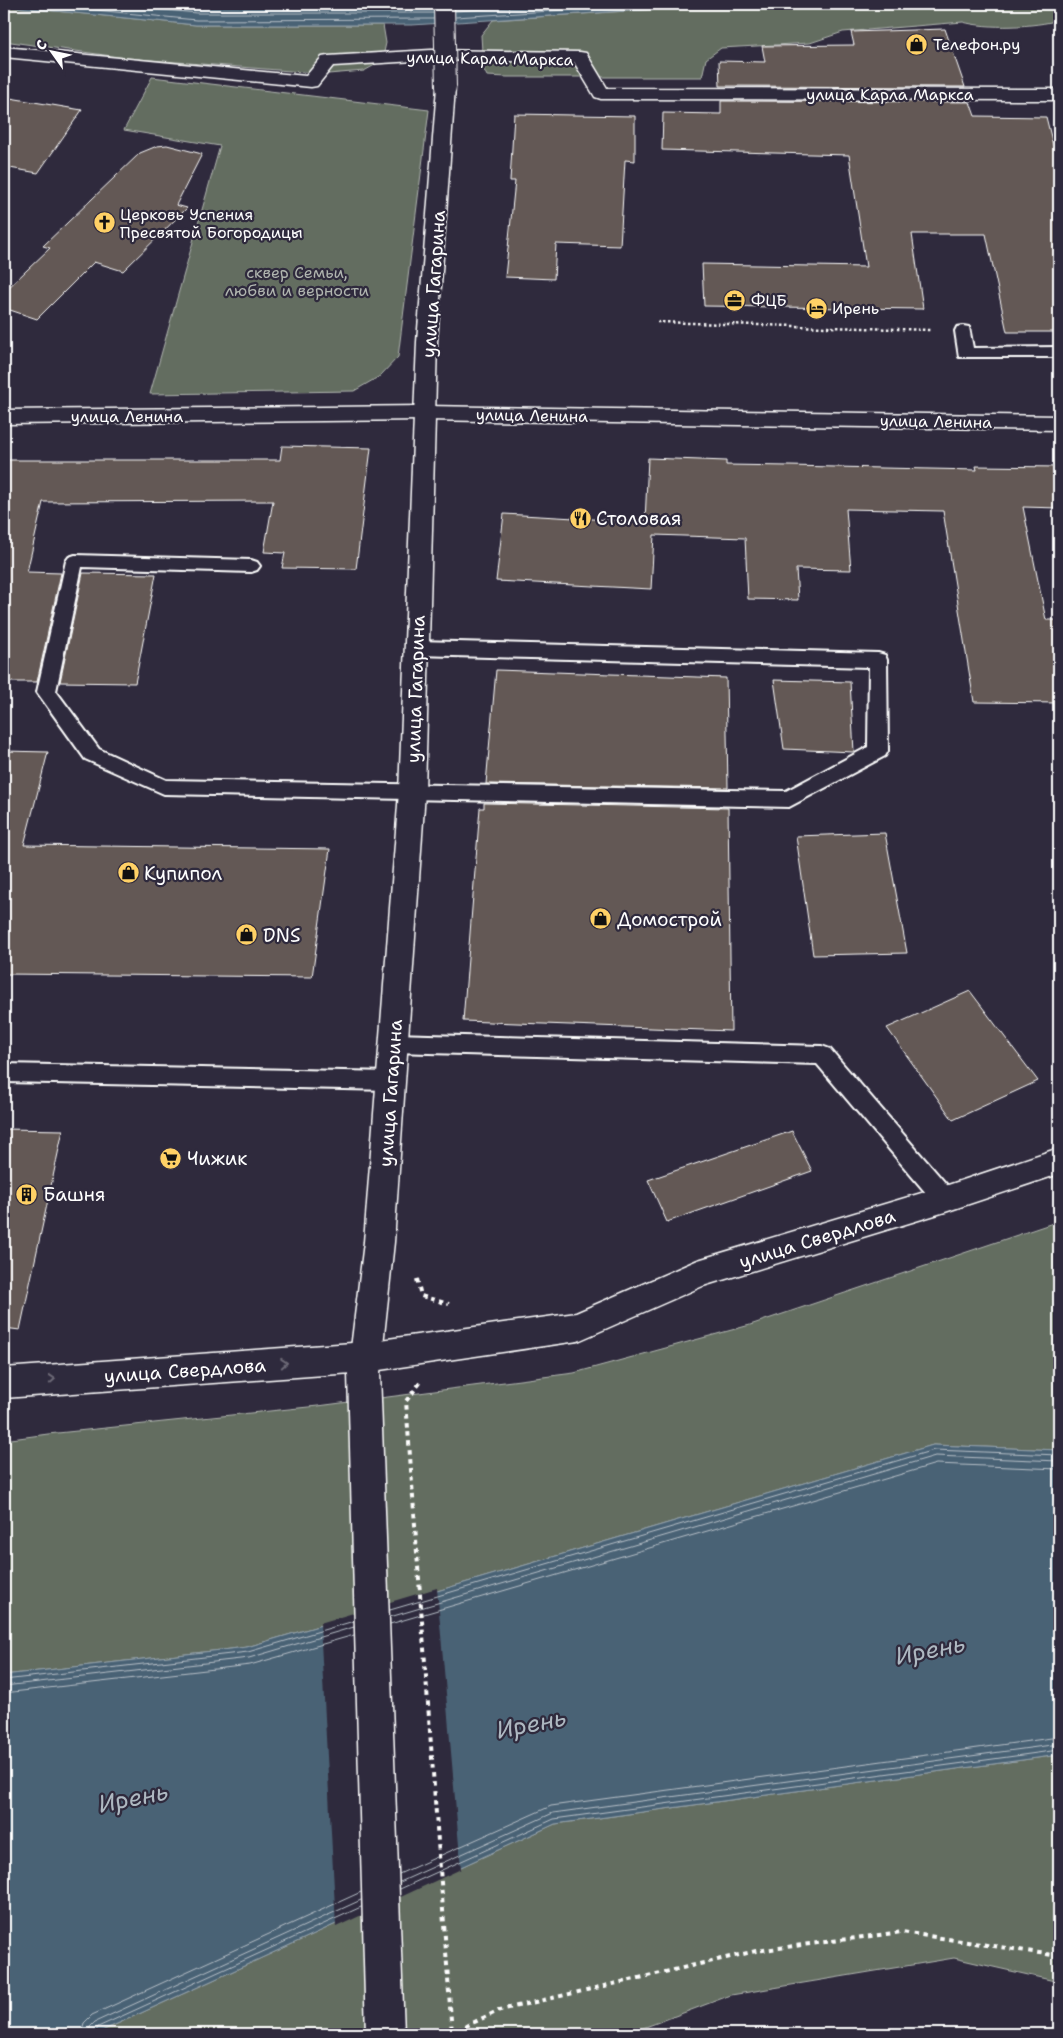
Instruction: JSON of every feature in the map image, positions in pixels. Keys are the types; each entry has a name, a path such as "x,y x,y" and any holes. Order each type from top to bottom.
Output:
{"main road":[{"name":"улица Гагарина","path":"385,2034 365,1365 379,1242 412,792 428,342 446,87 444,4"},
{"name":"улица Карла Маркса","path":"4,52 311,82 328,61 431,55 580,57 601,93 1059,95"},
{"name":"улица Ленина","path":"4,417 425,413 1059,423"},
{"name":"улица Свердлова","path":"4,1383 365,1365 578,1327 698,1274 945,1199 1059,1161"}],"lane":[{"path":"962,331 965,354 1059,352"},
{"path":"251,566 75,562 46,692 92,754 164,787 789,799 878,751 878,660 417,648"},
{"path":"394,1043 822,1056 945,1199"},
{"path":"4,1073 391,1081"}],"path":[{"path":"657,322 962,331"},
{"path":"415,1272 421,1296 459,1307"},
{"path":"427,1381 420,1383 406,1401 451,2034 500,2010 756,1951 902,1932 1059,1956"}],"green space":[{"path":"732,4 1059,4 1059,20 1011,26 985,26 963,22 843,32 810,43 721,48 706,59 702,77 507,77 487,76 483,68 481,35 493,20"},
{"path":"4,6 196,25 383,25 386,43 382,61 364,71 328,74 126,58 4,41"},
{"name":"сквер Семьи, любви и верности","path":"152,77 429,110 398,357 380,376 354,391 150,394 220,146 124,130"},
{"path":"1059,1221 1059,1450 933,1445 247,1647 4,1675 4,1440 318,1406 574,1373 750,1325"},
{"path":"1059,1755 1059,1982 954,1958 731,1995 627,2034 95,2034 555,1824"}],"water":[{"path":"4,4 732,4 412,25 196,25 4,6"},
{"path":"933,1445 1059,1450 1059,1755 555,1824 95,2034 4,2034 4,1675 247,1647"}],"pier":[{"path":"437,1588 461,1869 336,1927 320,1623"}],"building":[{"path":"945,29 965,87 720,86 719,61 765,62 762,46 854,45 851,32"},
{"path":"4,97 82,110 38,173 4,167"},
{"path":"721,101 970,102 975,116 1046,117 1059,169 1059,332 1007,332 986,234 912,234 923,309 704,306 702,264 866,267 849,155 662,150 663,113 721,114"},
{"path":"514,114 635,116 635,161 625,160 620,246 556,244 554,279 505,277 515,181 510,181"},
{"name":"Церковь Успения Пресвятой Богородицы","path":"167,145 202,154 176,205 187,208 123,271 94,262 37,319 4,308 4,292 50,248 43,246 140,153 157,146"},
{"path":"282,446 371,448 356,569 282,568 285,553 264,552 273,501 43,502 27,572 61,573 37,682 4,682 4,460 280,460"},
{"path":"648,458 726,461 726,465 977,470 976,466 1059,467 1059,508 1023,507 1046,620 1059,620 1059,703 974,702 943,511 846,509 851,570 796,569 798,600 748,599 745,538 654,535 651,589 496,581 504,514 645,522"},
{"path":"83,573 156,574 135,683 60,682"},
{"path":"496,670 726,678 728,788 486,784"},
{"path":"774,680 850,682 854,752 784,749"},
{"path":"4,751 48,752 24,845 330,849 312,977 4,974"},
{"name":"Домострой","path":"484,803 728,808 731,1031 463,1021 480,808 484,808"},
{"path":"885,833 907,953 813,955 796,836"},
{"path":"970,991 1038,1081 953,1120 887,1028"},
{"name":"Башня","path":"4,1129 63,1130 20,1330 4,1328"},
{"path":"792,1131 812,1171 667,1222 648,1180"}],"place":[{"name":"Телефон.ру","path":"917,44"},
{"name":"Церковь Успения Пресвятой Богородицы","path":"104,223"},
{"name":"ФЦБ","path":"735,300"},
{"name":"Ирень","path":"816,308"},
{"name":"Столовая","path":"580,518"},
{"name":"Купипол","path":"128,873"},
{"name":"Домострой","path":"601,919"},
{"name":"DNS","path":"247,935"},
{"name":"Чижик","path":"171,1158"},
{"name":"Башня","path":"27,1194"}]}
